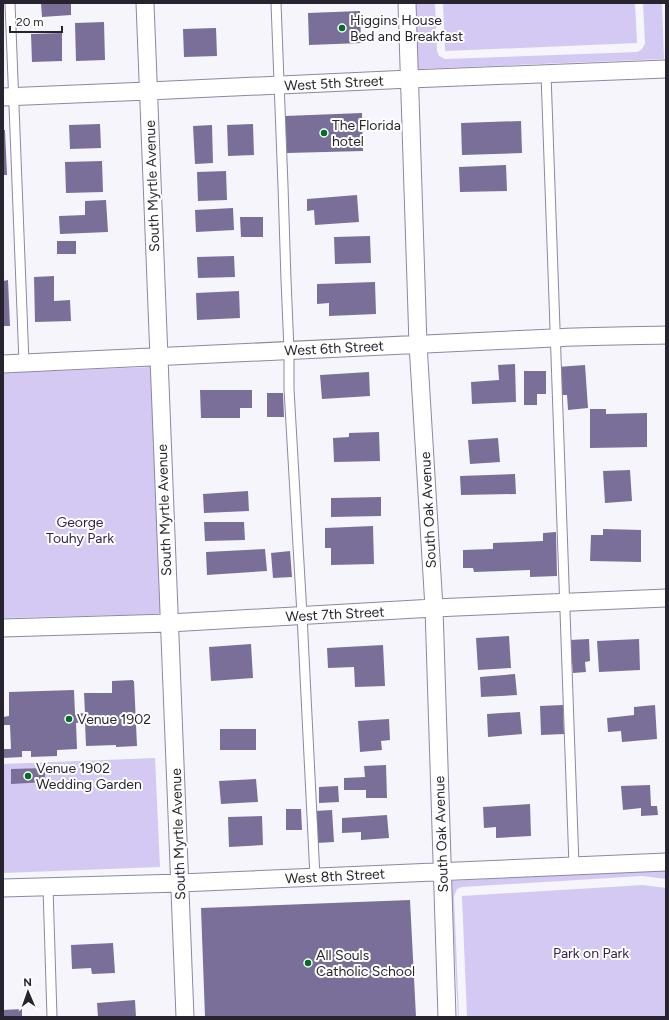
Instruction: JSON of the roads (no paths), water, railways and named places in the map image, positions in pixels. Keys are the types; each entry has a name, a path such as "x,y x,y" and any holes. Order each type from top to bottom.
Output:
{"street":[{"name":"South Myrtle Avenue","path":"145,3 184,1017"},
{"name":"South Oak Avenue","path":"407,3 418,344 434,608 447,1017"},
{"name":"West 5th Street","path":"9,97 666,69"},
{"name":"West 6th Street","path":"3,364 554,338 666,335"},
{"name":"West 7th Street","path":"3,628 169,623 434,608 666,598"},
{"name":"West 8th Street","path":"3,888 180,883 666,862"}],"lane":[{"path":"10,3 9,97 24,363"},
{"path":"276,3 289,389 315,877"},
{"path":"546,74 554,338 574,866"},
{"path":"48,887 52,1017"}],"place":[{"name":"Higgins House Bed and Breakfast","path":"342,28"},
{"name":"The Florida hotel","path":"324,133"},
{"name":"Venue 1902","path":"69,719"},
{"name":"Venue 1902 Wedding Garden","path":"28,776"},
{"name":"All Souls Catholic School","path":"308,963"}],"park label":[{"name":"George Touhy Park","path":"80,530"},
{"name":"Park on Park","path":"591,953"}]}
